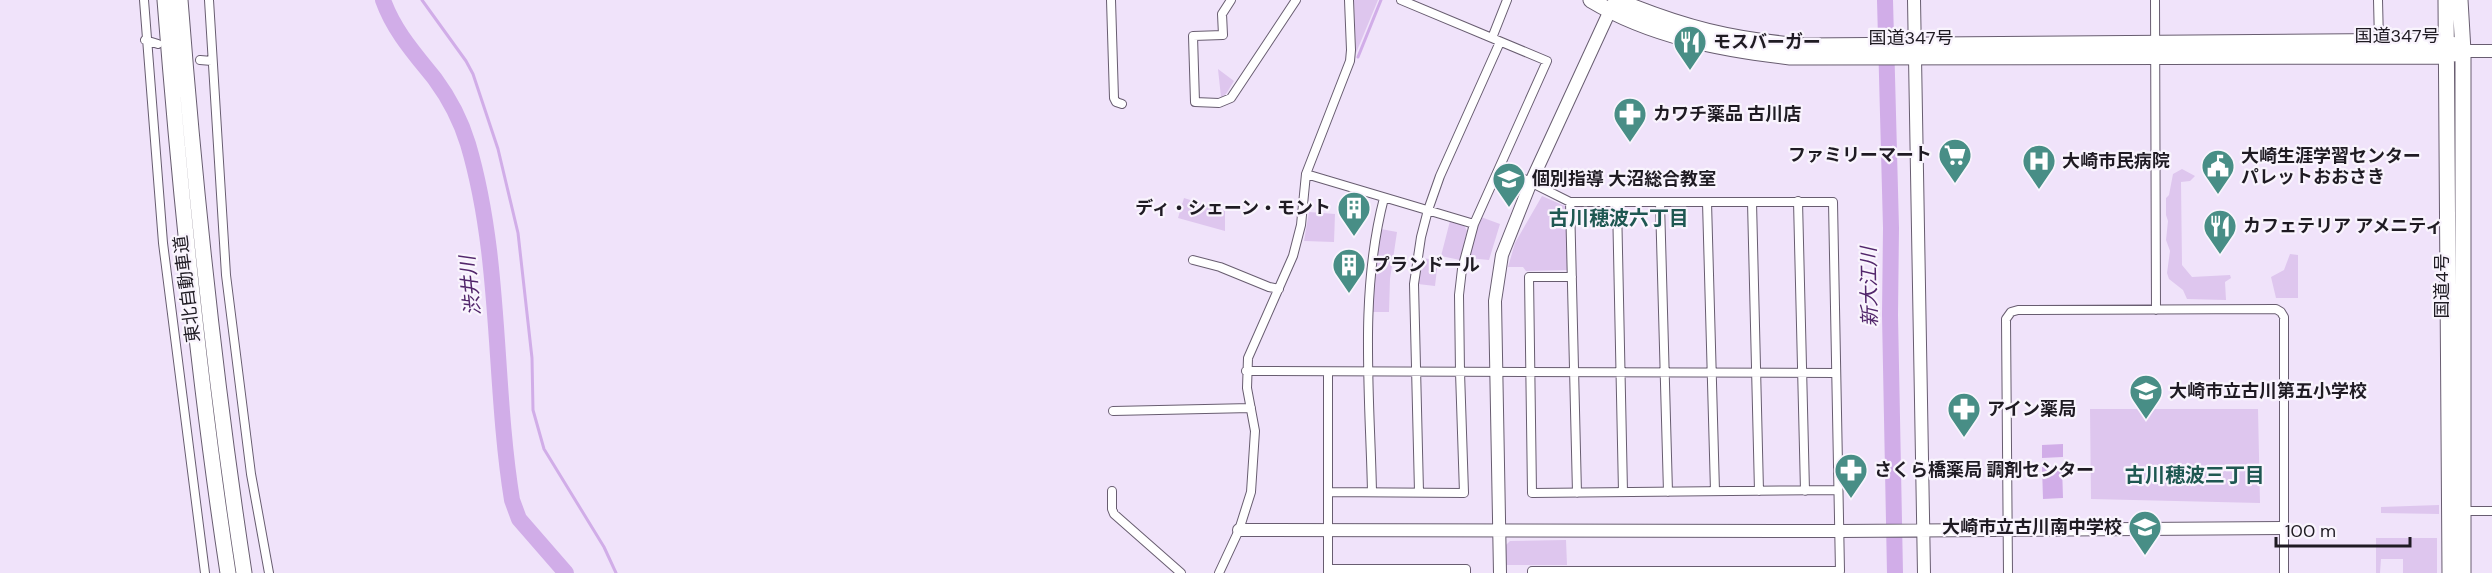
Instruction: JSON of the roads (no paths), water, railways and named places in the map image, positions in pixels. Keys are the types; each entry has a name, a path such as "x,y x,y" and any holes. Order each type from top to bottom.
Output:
{"highway":[{"name":"東北自動車道","path":"165,0 181,198 196,342 228,573"},
{"name":"東北自動車道","path":"180,0 197,209 244,573"},
{"name":"国道347号","path":"1591,0 1614,4 1705,45 1790,57 1866,52 2446,49"},
{"name":"国道4号","path":"2446,0 2450,573"},
{"name":"国道4号","path":"2460,0 2463,51 2463,573"},
{"name":"国道347号","path":"2156,50 2379,41 2463,51"}],"street":[{"path":"144,0 145,40 163,243 205,573"},
{"path":"209,0 226,275 251,474 269,573"},
{"path":"1111,0 1114,98 1116,102 1122,104"},
{"path":"1231,0 1222,14 1224,35 1193,36 1195,102 1219,103 1231,98 1296,0"},
{"path":"1219,573 1248,504 1254,468 1255,431 1246,371 1248,358 1298,240 1306,174 1350,61 1349,0"},
{"path":"1328,492 1464,493 1459,295 1466,250 1474,224 1547,61 1401,0"},
{"path":"1419,492 1414,284 1428,210 1496,40 1507,0"},
{"path":"1914,0 1907,52 1924,573"},
{"path":"2155,0 2156,310"},
{"path":"2378,0 2379,41"},
{"path":"1500,573 1495,301 1498,277 1506,244 1531,183 1614,4"},
{"path":"145,40 158,44"},
{"path":"2463,51 2492,51"},
{"path":"200,60 212,61"},
{"path":"1500,167 1570,202 1833,202 1839,571 1532,571 1532,573"},
{"path":"1306,174 1474,224"},
{"path":"1372,492 1369,297 1372,254 1384,198"},
{"path":"1798,201 1805,491"},
{"path":"1570,202 1578,493"},
{"path":"1707,202 1716,491"},
{"path":"1752,202 1759,491"},
{"path":"1617,203 1623,492"},
{"path":"1660,203 1668,492"},
{"path":"1193,260 1220,267 1279,289"},
{"path":"1572,277 1530,277 1532,493 1838,490"},
{"path":"2008,573 2006,319 2011,312 2018,310 2276,309 2284,317 2284,573"},
{"path":"1246,371 1836,373"},
{"path":"1328,372 1328,571 1466,569 1466,573"},
{"path":"1113,411 1251,408"},
{"path":"1112,491 1114,514 1181,573"},
{"path":"2462,512 2492,511"},
{"path":"1239,530 1839,531 2283,528"}],"waterway":[{"name":"渋井川","path":"383,0 399,32 445,94 468,144 487,232 506,456 512,500 519,519 566,573"},
{"path":"422,0 473,74 498,149 518,233 532,358 533,410 544,449 604,547 616,573"},
{"path":"1358,57 1381,0"},
{"name":"新大江川","path":"1885,0 1891,228 1890,315 1895,573"}],"place":[{"name":"モスバーガー","path":"1690,71"},
{"name":"カワチ薬品 古川店","path":"1630,143"},
{"name":"ファミリーマート","path":"1955,184"},
{"name":"大崎市民病院","path":"2039,190"},
{"name":"大崎生涯学習センター パレットおおさき","path":"2218,195"},
{"name":"個別指導 大沼総合教室","path":"1509,208"},
{"name":"ディ・シェーン・モント","path":"1354,237"},
{"name":"カフェテリア アメニティ","path":"2220,255"},
{"name":"プランドール","path":"1349,294"},
{"name":"大崎市立古川第五小学校","path":"2146,420"},
{"name":"アイン薬局","path":"1964,438"},
{"name":"さくら橋薬局 調剤センター","path":"1851,499"},
{"name":"大崎市立古川南中学校","path":"2145,556"}],"district":[{"name":"古川穂波六丁目","path":"1619,218"},
{"name":"古川穂波三丁目","path":"2195,475"}]}
